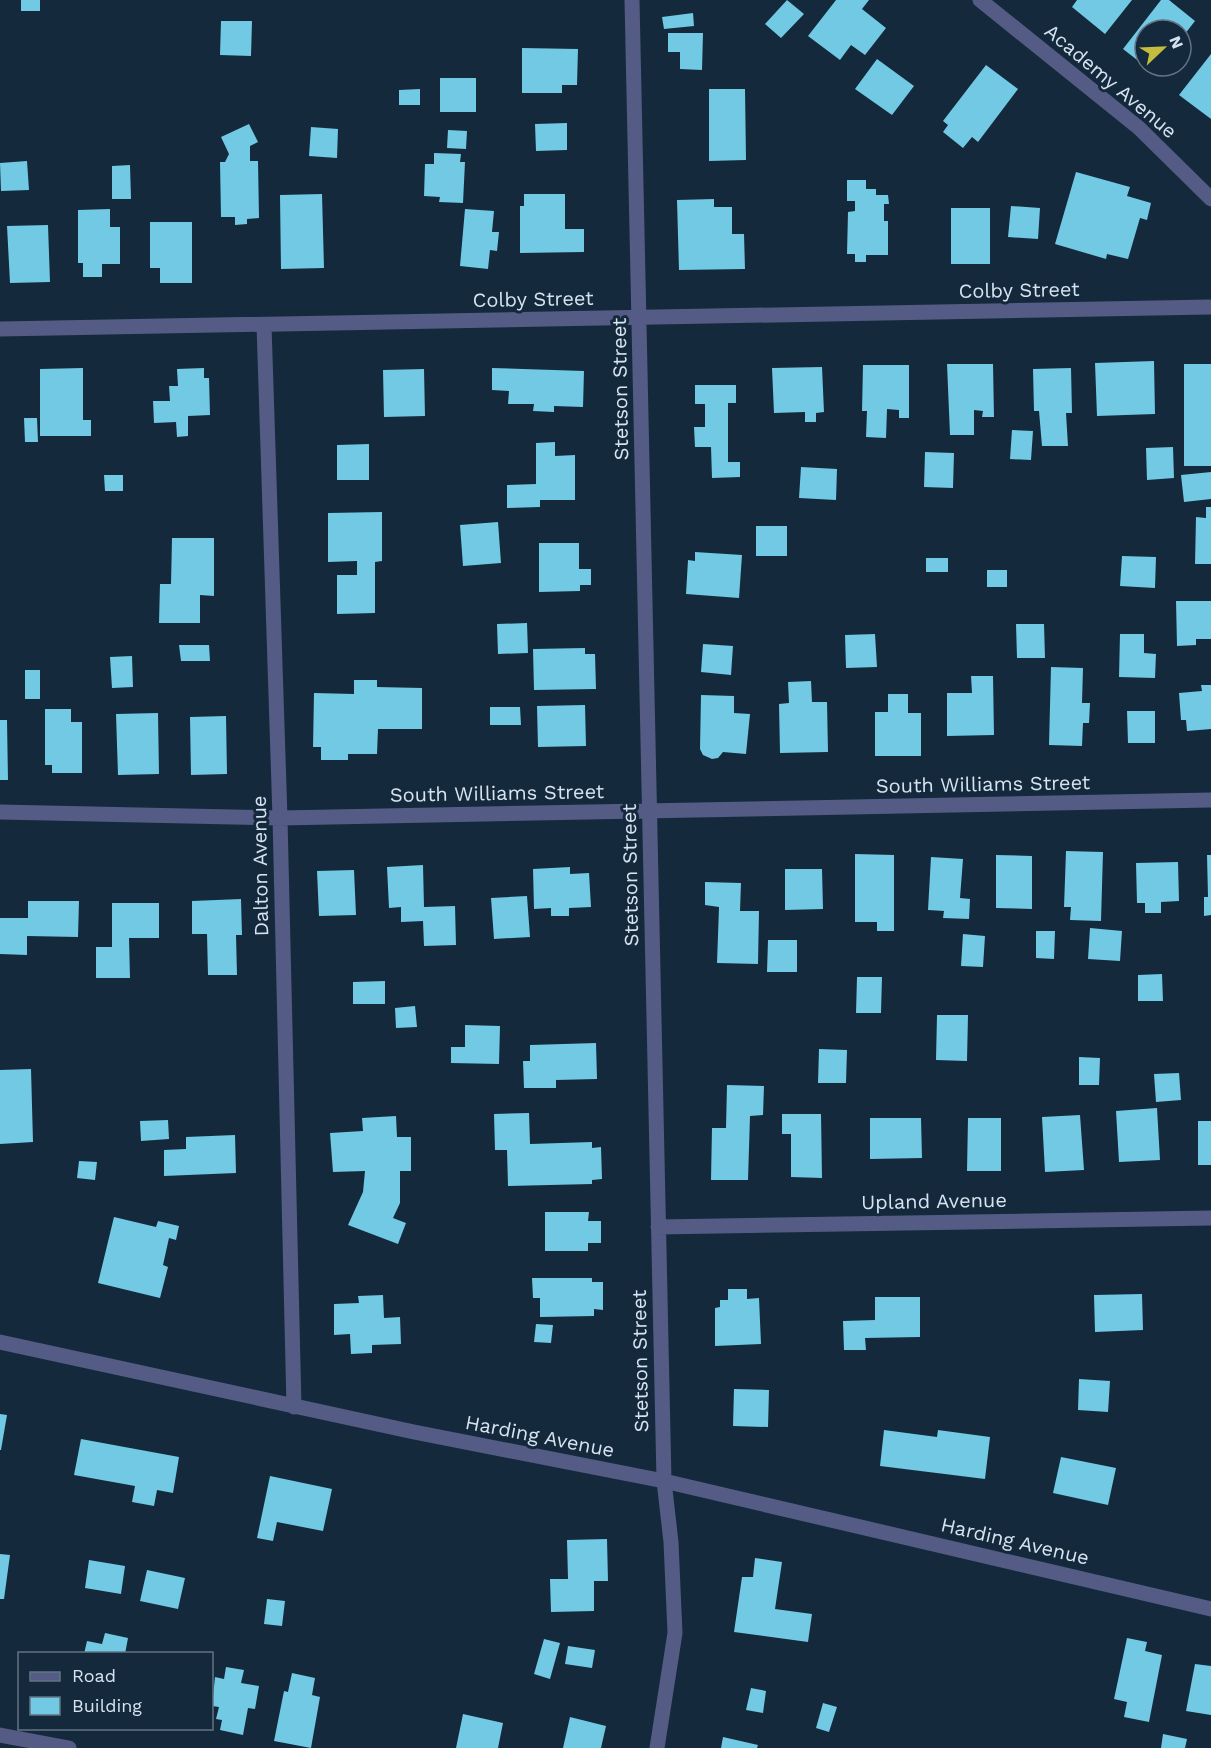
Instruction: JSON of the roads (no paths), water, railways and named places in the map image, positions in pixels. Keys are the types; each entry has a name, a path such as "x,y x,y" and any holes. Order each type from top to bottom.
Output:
{"street":[{"name":"Stetson Street","path":"632,0 663,1481 671,1542 675,1633 657,1748"},
{"name":"Academy Avenue","path":"980,0 1139,128 1211,199"},
{"name":"Colby Street","path":"0,329 1211,307"},
{"name":"Dalton Avenue","path":"264,325 280,818 294,1407"},
{"name":"South Williams Street","path":"0,812 280,818 1211,800"},
{"name":"Upland Avenue","path":"658,1227 1211,1218"},
{"name":"Harding Avenue","path":"0,1342 294,1407 663,1481 1211,1609"},
{"path":"0,1735 69,1748"}]}
